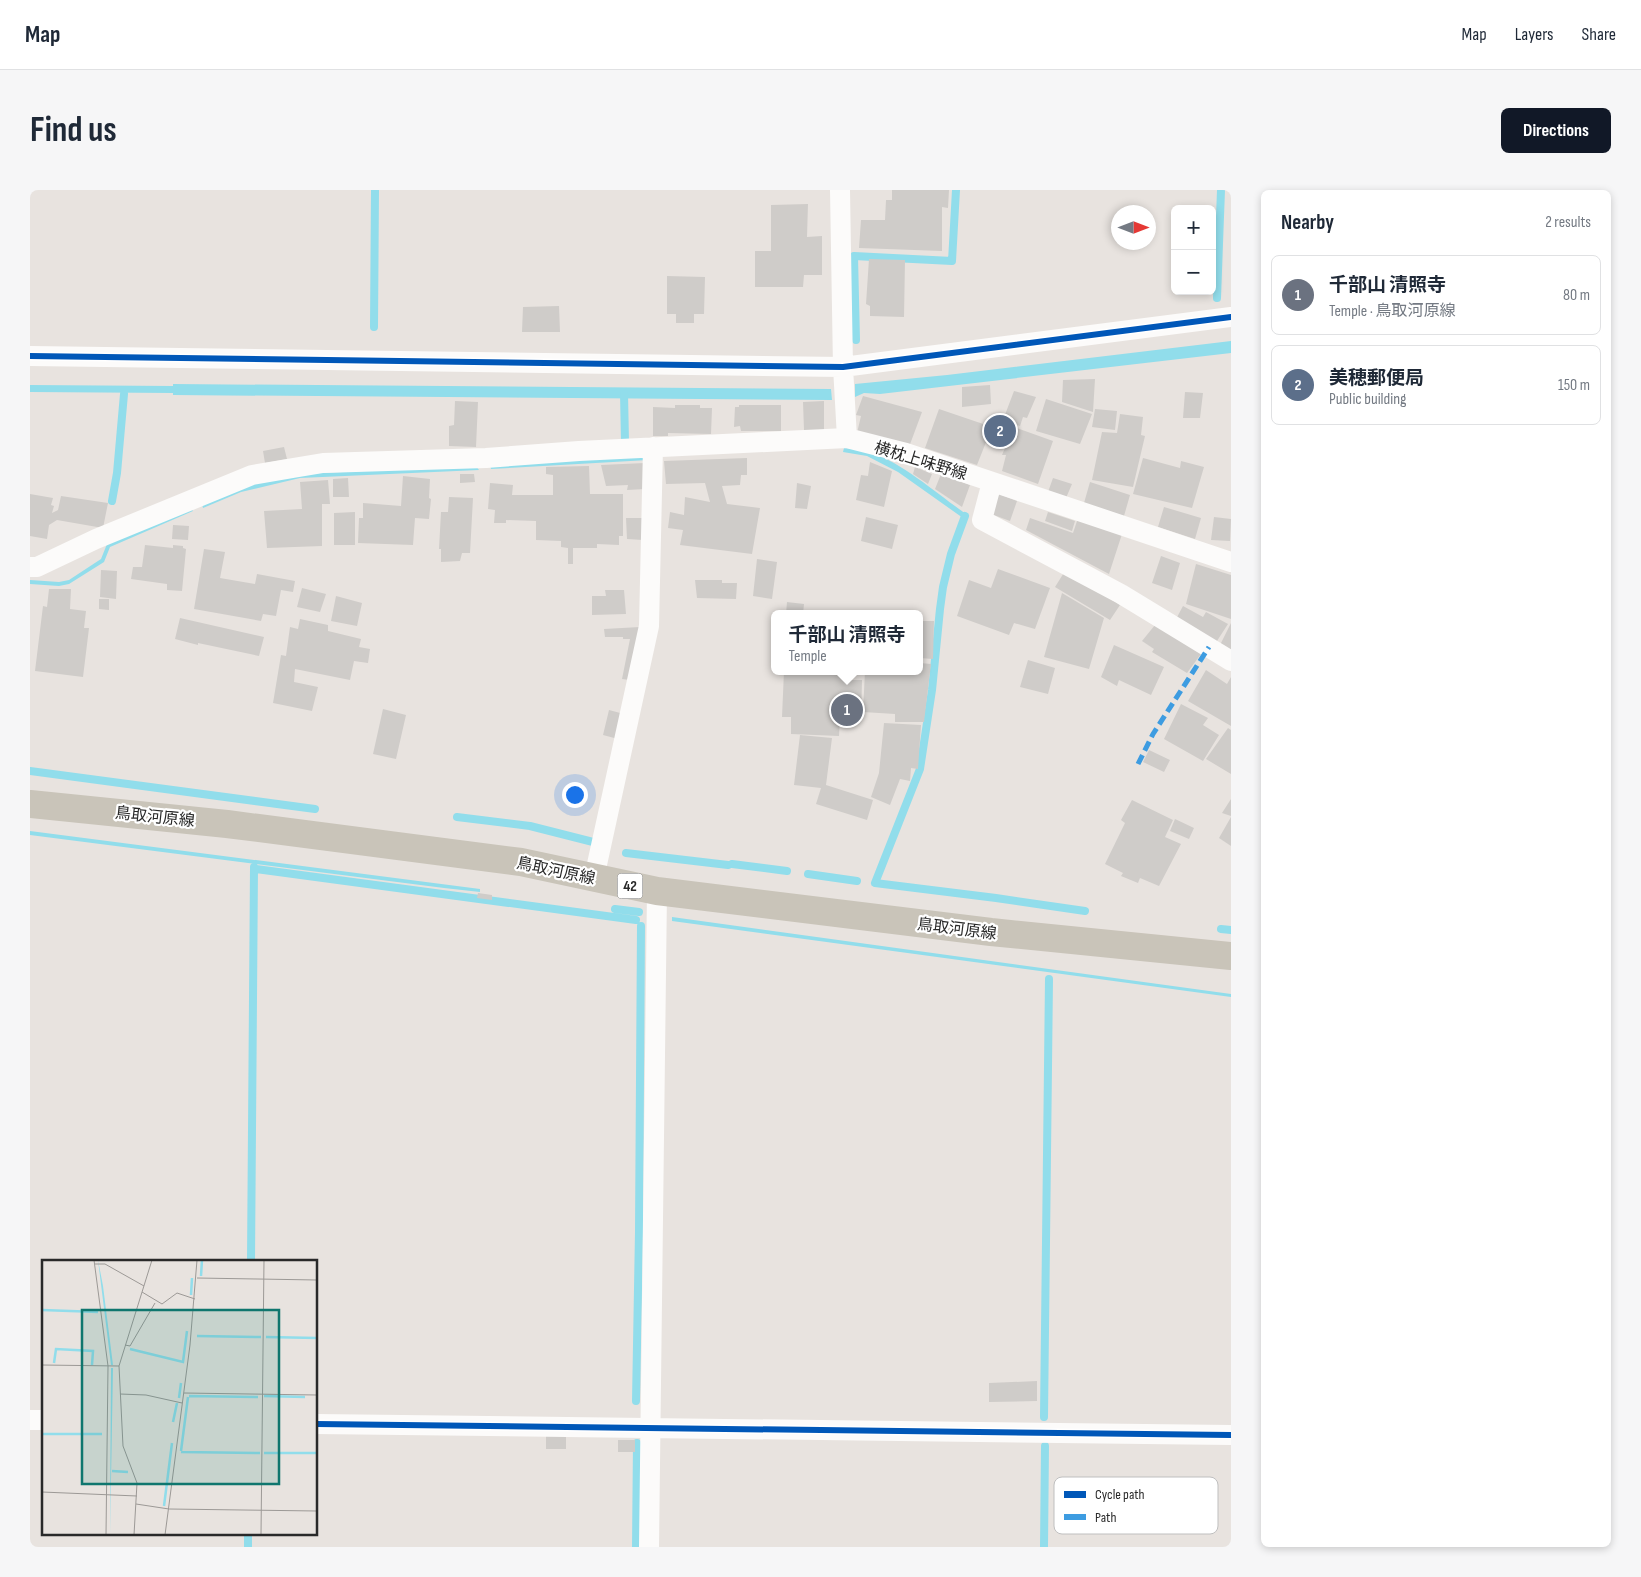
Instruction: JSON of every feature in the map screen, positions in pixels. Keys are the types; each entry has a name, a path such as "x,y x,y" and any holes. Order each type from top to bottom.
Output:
{"main road":[{"name":"鳥取河原線","path":"30,804 227,824 520,862 657,892 991,932 1231,956"}],"street":[{"path":"840,190 843,367 847,438"},
{"path":"30,356 843,367 1231,317"},
{"name":"横枕上味野線","path":"30,567 37,567 96,539 252,475 323,463 486,458 653,447 847,438 906,453 1231,562"},
{"path":"594,878 649,626 653,447"},
{"path":"992,482 982,520 1121,594 1231,661"},
{"path":"649,1547 657,892"},
{"path":"318,1424 1231,1435"}],"water":[{"path":"1231,341 1231,353 880,394 864,393 855,397 855,384 947,375"},
{"path":"173,384 831,389 832,400 173,395 173,393 30,392 30,385 173,386"},
{"path":"844,448 868,451 896,464 966,514 963,518 898,472 867,456 843,452"},
{"path":"645,456 648,460 491,469 490,465"},
{"path":"476,466 479,470 300,478 241,492 203,508 202,504 241,487 299,474"},
{"path":"191,508 193,511 110,547 104,562 69,584 59,586 30,584 30,580 59,582 69,580 101,559 107,544"},
{"path":"30,831 480,889 480,892 30,835"},
{"path":"672,917 1231,994 1231,997 672,921"}],"building":[{"path":"892,190 949,190 948,208 942,207 942,251 859,248 861,220 885,220 886,200 892,200"},
{"path":"808,204 807,237 822,236 822,275 804,275 803,287 755,287 755,251 771,251 771,205"},
{"path":"869,259 905,260 904,317 870,316 870,306 866,304"},
{"path":"667,276 705,277 704,314 694,314 694,323 676,323 676,314 667,314"},
{"path":"559,306 560,332 522,332 523,307"},
{"path":"1095,379 1093,412 1062,402 1063,380"},
{"path":"990,385 991,404 962,407 962,387"},
{"path":"1014,391 1036,397 1027,418 1023,417 1020,426 1003,420"},
{"path":"1185,392 1203,393 1200,418 1183,418"},
{"path":"863,396 922,412 909,447 857,433 861,416 856,415"},
{"path":"1046,399 1092,414 1080,444 1036,431"},
{"path":"455,401 478,402 476,447 449,446 449,426 454,425"},
{"path":"824,401 824,430 804,430 803,402"},
{"path":"675,405 700,405 700,408 712,408 711,434 668,433 668,436 653,436 653,407 675,408"},
{"path":"739,405 781,405 781,431 741,431 740,426 734,427 735,407 739,407"},
{"path":"939,409 992,427 977,465 925,448"},
{"path":"1095,409 1117,411 1115,430 1092,427"},
{"path":"1120,414 1143,417 1141,435 1145,436 1133,487 1092,480 1102,432 1117,433"},
{"path":"1014,427 1053,441 1038,484 1002,471 1006,455 1002,455"},
{"path":"284,447 287,459 265,463 263,451"},
{"path":"747,458 747,475 741,475 740,485 722,486 727,504 760,508 752,554 680,545 683,530 668,528 670,512 684,515 685,497 710,502 705,483 666,484 664,461"},
{"path":"1143,458 1180,468 1181,461 1204,467 1192,508 1133,494"},
{"path":"870,462 892,471 884,507 856,500 861,475 868,476"},
{"path":"645,463 645,489 627,490 628,485 606,486 601,465"},
{"path":"589,466 590,494 623,494 623,536 619,536 619,545 597,544 597,548 573,548 573,564 568,564 568,548 561,547 561,541 536,540 536,521 506,520 506,523 494,523 495,510 488,509 490,483 513,485 512,495 553,495 553,475 546,474 546,467"},
{"path":"915,467 932,474 928,484 913,474"},
{"path":"460,474 474,474 475,482 460,483"},
{"path":"941,474 970,485 962,507 935,489"},
{"path":"403,476 430,479 429,519 415,518 413,545 358,543 359,518 363,518 363,503 401,506"},
{"path":"348,478 349,497 333,497 333,479"},
{"path":"1053,478 1072,484 1066,498 1048,492"},
{"path":"328,480 330,504 322,504 322,546 267,548 264,511 302,509 300,482"},
{"path":"1090,482 1130,495 1124,516 1084,503"},
{"path":"797,483 811,486 807,509 795,508"},
{"path":"30,494 53,498 51,505 54,506 52,513 58,510 61,496 108,503 103,528 57,520 49,525 47,539 30,536"},
{"path":"999,494 1017,501 1010,521 991,514"},
{"path":"449,497 473,498 470,553 462,553 460,561 441,562 441,549 439,549 441,512 448,512"},
{"path":"1164,507 1201,518 1195,539 1158,527"},
{"path":"355,512 355,545 334,545 334,513"},
{"path":"1048,512 1075,521 1072,531 1045,521"},
{"path":"866,517 898,525 892,549 861,541"},
{"path":"1214,517 1231,519 1230,541 1211,540"},
{"path":"626,518 643,518 643,540 627,539"},
{"path":"1030,518 1073,533 1078,518 1122,534 1109,574 1026,530"},
{"path":"173,525 189,526 188,540 172,539"},
{"path":"145,545 173,548 173,545 183,546 186,549 182,591 167,590 167,584 131,579 133,567 142,567"},
{"path":"204,549 225,552 220,578 255,584 257,574 295,581 293,592 281,590 276,616 263,614 261,621 194,609"},
{"path":"1161,556 1180,563 1172,590 1152,583"},
{"path":"757,559 777,562 772,599 753,596"},
{"path":"1196,564 1231,575 1231,619 1186,604"},
{"path":"998,569 1050,588 1035,629 1014,623 1009,635 957,616 969,580 991,588"},
{"path":"101,570 117,571 116,599 100,597"},
{"path":"1065,571 1120,605 1110,620 1055,587"},
{"path":"695,580 722,580 722,583 737,583 736,599 697,598"},
{"path":"302,588 326,594 320,612 297,607"},
{"path":"49,589 71,589 70,609 86,611 84,628 89,628 83,677 35,671 43,606 47,607"},
{"path":"605,590 624,590 626,614 592,615 592,596 606,596"},
{"path":"1062,593 1104,618 1089,669 1044,657"},
{"path":"336,596 362,603 357,626 331,621"},
{"path":"99,599 109,599 109,610 99,609"},
{"path":"787,602 804,604 803,610 786,610"},
{"path":"1183,606 1203,617 1206,612 1228,624 1215,644 1175,621"},
{"path":"180,618 264,637 259,656 175,639"},
{"path":"300,619 328,625 328,631 361,639 359,647 370,649 368,663 354,661 350,680 295,669 294,682 318,687 312,711 273,703 281,655 286,656 290,627 298,629"},
{"path":"923,621 934,621 933,659 923,658"},
{"path":"1231,623 1231,652 1219,647"},
{"path":"1155,625 1201,654 1187,673 1152,652 1154,649 1142,641"},
{"path":"640,627 630,680 622,679 630,639 605,637 604,629"},
{"path":"1114,645 1164,667 1151,695 1119,680 1117,686 1101,677"},
{"path":"1028,660 1055,668 1048,694 1020,687"},
{"path":"923,663 931,664 924,722 895,722 895,714 863,712 865,675 923,675"},
{"path":"1206,670 1227,684 1231,677 1231,726 1188,701"},
{"path":"784,675 849,675 849,680 862,680 861,720 840,718 839,736 791,734 791,717 782,717"},
{"path":"1181,704 1208,718 1203,725 1219,735 1203,761 1164,739"},
{"path":"383,709 406,715 396,759 373,754"},
{"path":"609,710 624,714 618,739 603,735"},
{"path":"884,723 921,725 918,769 911,768 910,781 900,779 890,805 871,797 879,773"},
{"path":"1228,728 1231,730 1231,774 1206,759"},
{"path":"800,735 832,738 826,785 873,800 867,820 816,804 821,788 794,785"},
{"path":"1149,750 1170,760 1164,772 1143,762"},
{"path":"1231,799 1231,816 1222,813"},
{"path":"1132,800 1173,820 1165,837 1181,844 1159,886 1140,878 1138,883 1121,876 1123,873 1105,864 1125,823 1121,820"},
{"path":"1231,817 1231,846 1219,838"},
{"path":"1175,819 1194,828 1189,839 1170,831"},
{"path":"478,893 492,895 492,900 477,898"},
{"path":"1037,1381 1037,1401 989,1402 989,1383"},
{"path":"546,1436 566,1436 566,1449 546,1449"},
{"path":"618,1440 635,1440 635,1452 618,1452"}],"waterway":[{"path":"374,327 375,190"},
{"path":"856,340 854,256 952,261 956,190"},
{"path":"1217,298 1221,190"},
{"path":"624,393 625,442"},
{"path":"112,501 117,473 124,394"},
{"path":"965,516 951,554 943,587 932,690 920,769 875,883 1085,911"},
{"path":"30,771 315,809"},
{"path":"457,817 530,826 597,843"},
{"path":"626,853 728,865"},
{"path":"732,864 787,871"},
{"path":"251,1260 254,867"},
{"path":"256,869 636,920"},
{"path":"808,874 857,881"},
{"path":"615,909 639,912"},
{"path":"636,1401 641,926"},
{"path":"1221,929 1231,930"},
{"path":"1044,1417 1049,979"},
{"path":"636,1547 637,1443"},
{"path":"1044,1547 1045,1446"},
{"path":"248,1534 248,1547"}],"marked path":[{"path":"1138,764 1153,734 1209,647"}],"cycle path":[{"path":"30,356 843,367 1231,317"},
{"path":"318,1424 1231,1435"}],"place":[{"name":"美穂郵便局","path":"1000,431"},
{"name":"千部山 清照寺","path":"847,710"}]}
